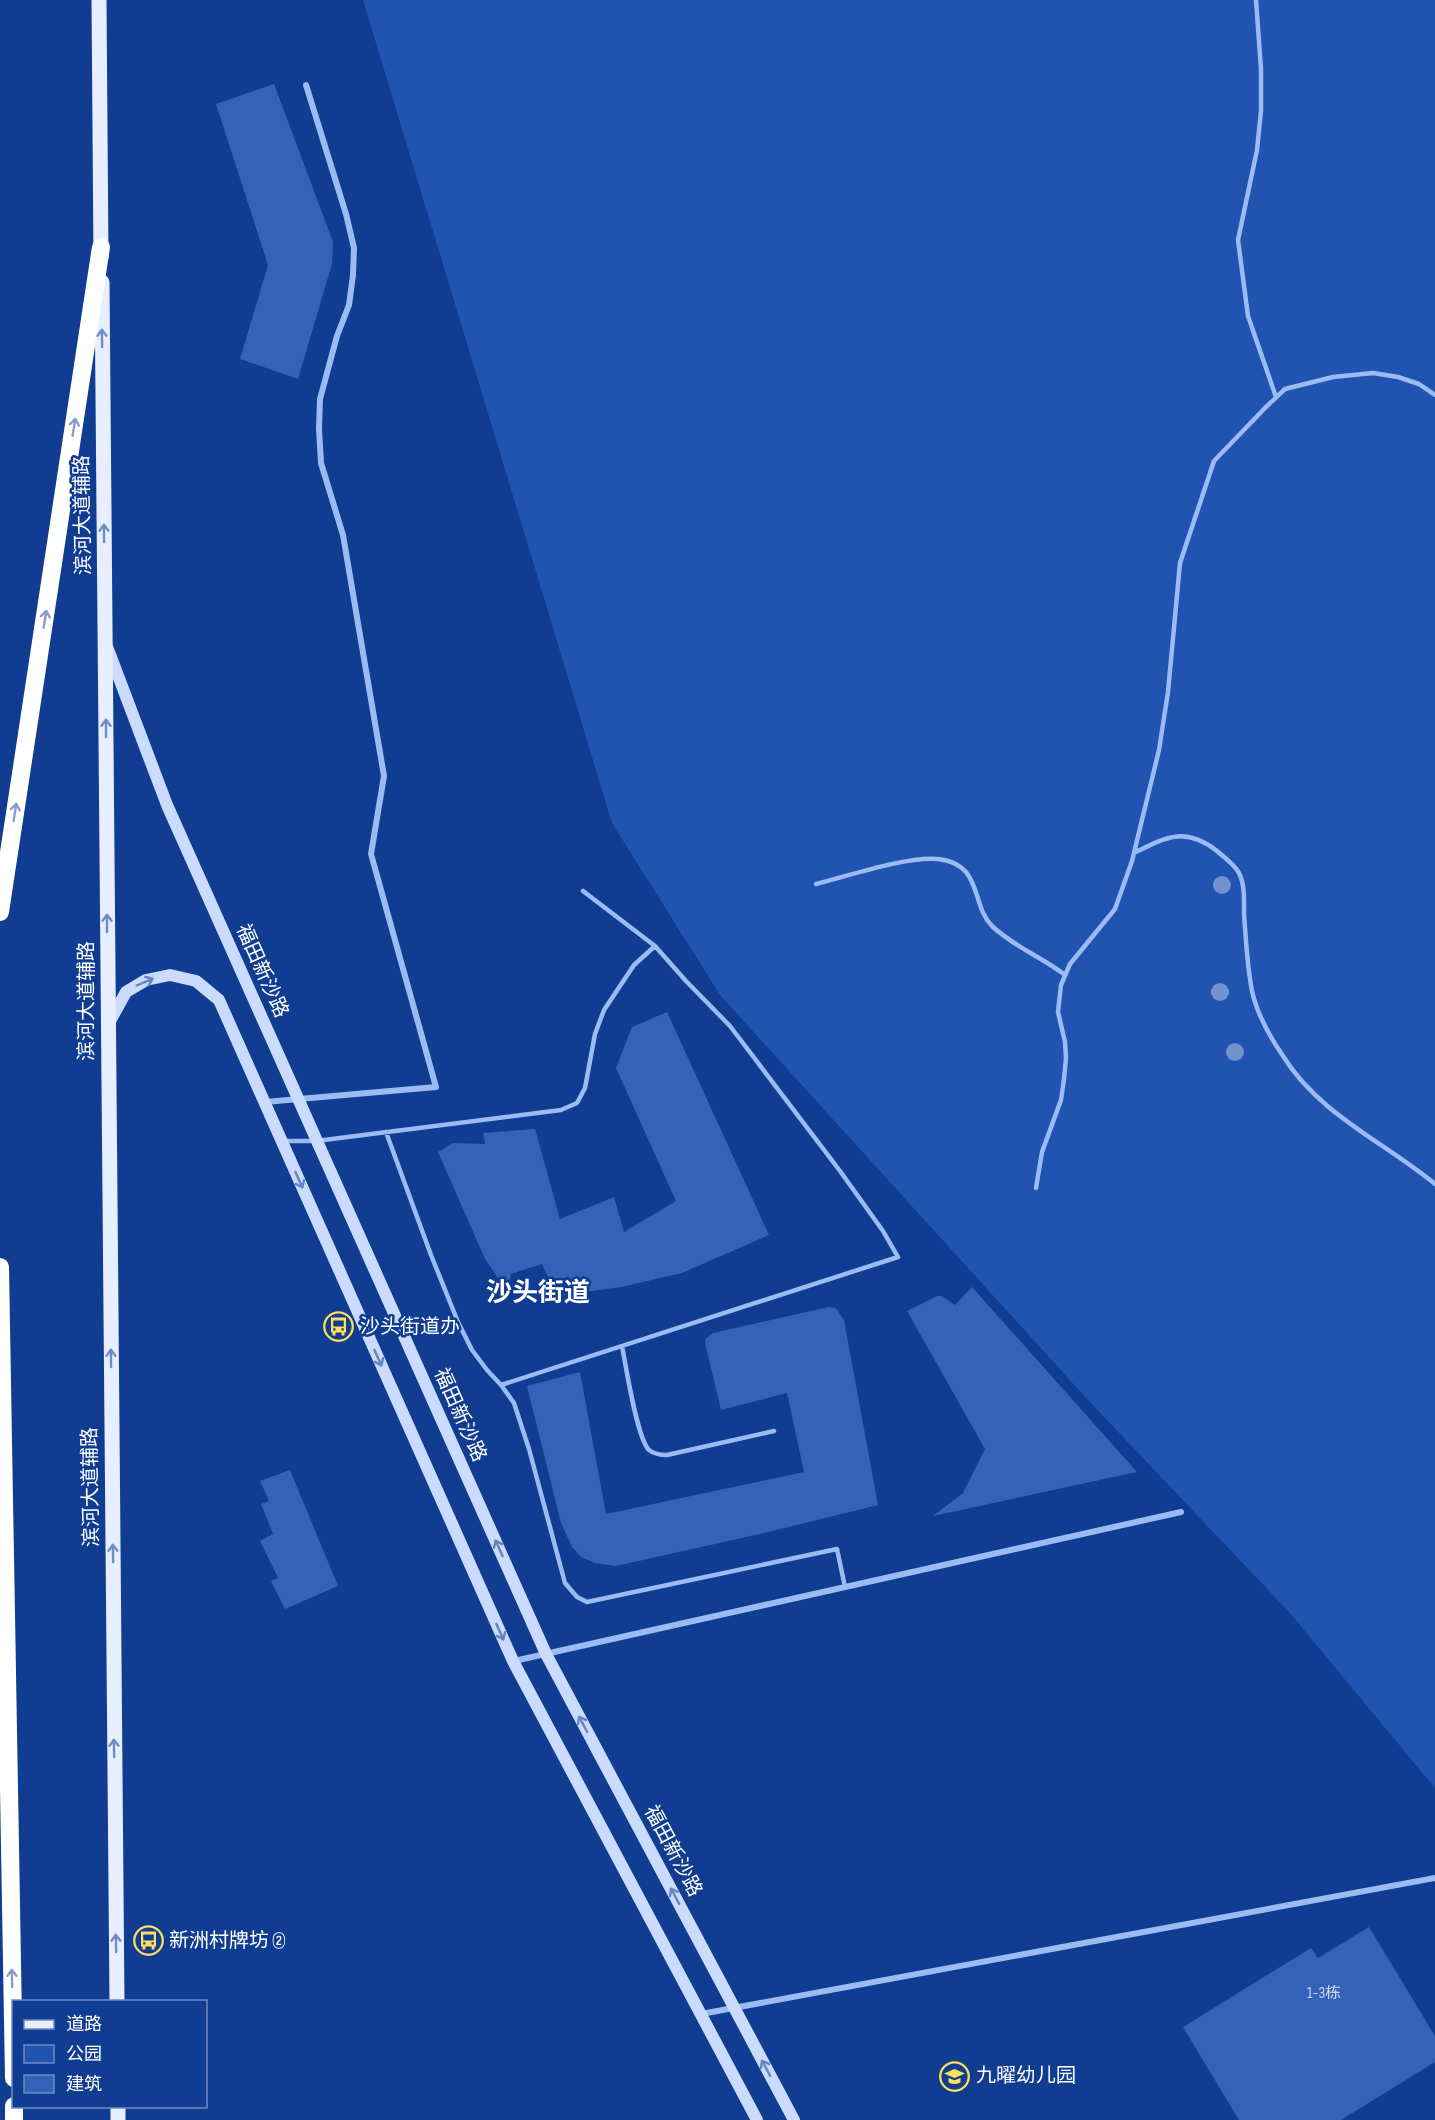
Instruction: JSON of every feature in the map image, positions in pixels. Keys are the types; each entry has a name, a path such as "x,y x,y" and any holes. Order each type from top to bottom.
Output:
{"highway":[{"path":"0,912 101,247"},
{"path":"0,1267 13,2000"}],"main road":[{"name":"滨河大道辅路","path":"99,0 117,2000"}],"street":[{"path":"264,1102 436,1087 371,854 384,776 343,535 321,463 319,429 320,399 337,336 349,304 354,248 346,214 306,85"},
{"name":"福田新沙路","path":"105,640 167,805 546,1654 794,2120"},
{"path":"108,1024 126,992 147,980 170,975 196,981 219,1000 513,1661 757,2120"},
{"path":"513,1661 1181,1512"},
{"path":"700,2014 1435,1878"}],"lane":[{"path":"1256,0 1261,69 1261,111 1257,150 1238,240 1248,316 1276,397"},
{"path":"1036,1188 1042,1152 1053,1127 1063,1090 1066,1058 1058,1012 1061,985 1070,964 1081,948 1115,909 1134,853 1159,750 1168,692 1180,563 1214,461 1285,389 1333,376 1373,373 1398,377 1419,384 1435,394"},
{"path":"1134,853 1172,836 1185,836 1204,841 1240,874 1243,888 1247,962 1253,994 1266,1029 1284,1058 1305,1085 1330,1108 1435,1184"},
{"path":"816,884 919,860 939,859 956,863 973,884 978,903 990,924 1008,939 1048,962 1065,975"},
{"path":"501,1385 898,1257 883,1231 840,1171 730,1026 655,946 583,891"},
{"path":"281,1142 316,1141 561,1110 577,1103 585,1088 595,1034 604,1010 634,965 655,946"},
{"path":"386,1132 430,1255 458,1322 472,1350 514,1403 530,1449 565,1583 577,1597 587,1602 837,1549 845,1587"},
{"path":"622,1346 641,1435 649,1450 659,1455 667,1455 774,1431"}],"green space":[{"path":"363,0 1435,0 1435,1788 1289,1612 1087,1399 720,995 612,823"}],"building":[{"path":"274,84 333,242 332,264 298,379 240,359 268,265 216,104"},
{"path":"667,1012 769,1235 682,1273 621,1287 557,1296 542,1264 511,1274 508,1285 500,1281 485,1259 438,1152 453,1143 485,1144 483,1133 535,1129 560,1219 614,1197 624,1232 676,1201 616,1068 632,1027"},
{"path":"972,1287 1137,1472 933,1516 963,1493 985,1449 907,1311 937,1296 942,1296 955,1305"},
{"path":"829,1307 836,1308 844,1320 878,1505 616,1566 595,1563 581,1557 572,1547 561,1523 527,1386 580,1372 606,1514 804,1472 787,1393 721,1410 705,1343 706,1338 713,1333"},
{"path":"290,1470 338,1586 285,1609 271,1581 278,1578 260,1541 273,1534 261,1504 269,1501 260,1481"},
{"path":"1369,1927 1435,2036 1435,2062 1341,2120 1239,2120 1183,2027 1311,1948 1318,1958"}],"place":[{"name":"沙头街道办","path":"339,1327"},
{"name":"新洲村牌坊 ②","path":"148,1941"},
{"name":"九曜幼儿园","path":"955,2076"}],"district":[{"name":"沙头街道","path":"538,1293"}]}
